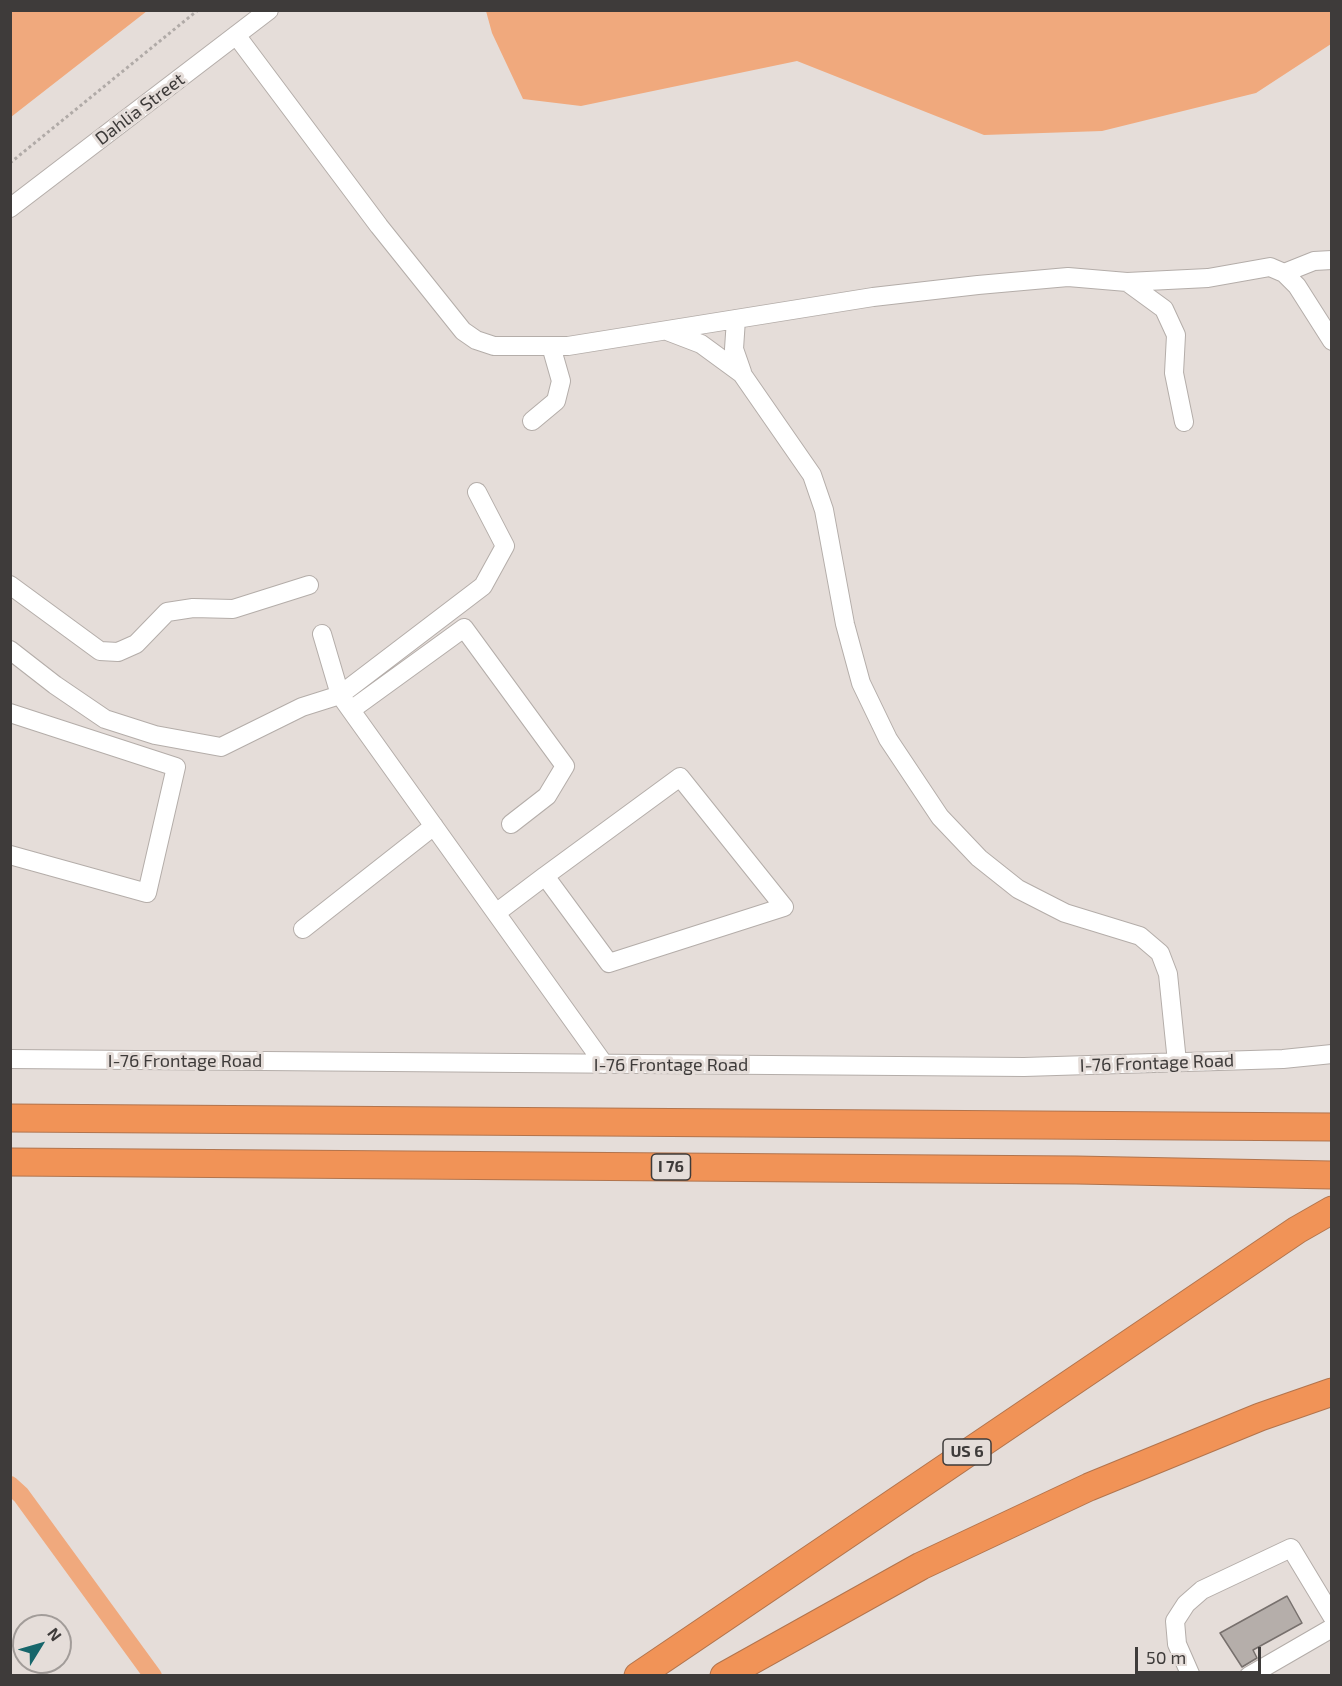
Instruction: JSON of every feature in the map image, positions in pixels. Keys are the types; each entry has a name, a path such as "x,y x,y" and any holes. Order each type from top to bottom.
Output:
{"highway":[{"path":"10,1118 1332,1127"},
{"name":"I 76","path":"10,1162 1332,1174"},
{"name":"US 6","path":"638,1676 1297,1230 1332,1210"},
{"path":"724,1676 921,1566 1089,1487 1260,1417 1332,1392"}],"street":[{"name":"Dahlia Street","path":"10,208 269,10"},
{"path":"236,35 379,226 463,331 476,340 494,346 551,346 666,331 873,297 978,285 1068,277 1127,282 1208,278 1270,267 1284,273 1297,286 1332,341"},
{"path":"1284,273 1314,261 1332,260"},
{"path":"1127,282 1164,309 1176,335 1174,372 1184,422"},
{"path":"736,320 734,348 742,374 812,475 824,510 845,624 861,683 888,739 940,817 980,858 1018,889 1065,913 1140,936 1160,953 1168,974 1177,1062"},
{"path":"666,331 702,344 742,374"},
{"path":"532,421 556,401 561,381 551,346"},
{"path":"10,650 55,685 105,719 155,735 221,747 302,707 340,695 483,586 505,546 477,492"},
{"path":"10,585 100,651 118,652 136,644 167,612 193,608 232,609 309,585"},
{"path":"351,710 464,628 565,766 547,796 511,824"},
{"path":"322,634 340,695 604,1064"},
{"path":"10,713 176,767"},
{"path":"10,855 147,893 182,740"},
{"path":"496,913 545,876 680,777 784,907 609,963 545,876"},
{"path":"303,929 434,826"},
{"name":"I-76 Frontage Road","path":"10,1059 1024,1067 1283,1059 1332,1054"},
{"path":"1191,1676 1177,1644 1175,1621 1186,1604 1202,1590 1291,1548 1332,1616"},
{"path":"1249,1676 1332,1628"}],"path":[{"path":"10,163 198,10"}],"shaded area":[{"path":"11,10 147,10 147,11 11,117"},
{"path":"1331,10 1331,44 1256,93 1102,131 984,135 797,61 581,106 523,99 492,33 486,11"}],"building":[{"path":"1287,1596 1302,1623 1253,1650 1257,1658 1242,1667 1220,1633"}],"waterway":[{"path":"10,1485 21,1495 153,1676"}]}
